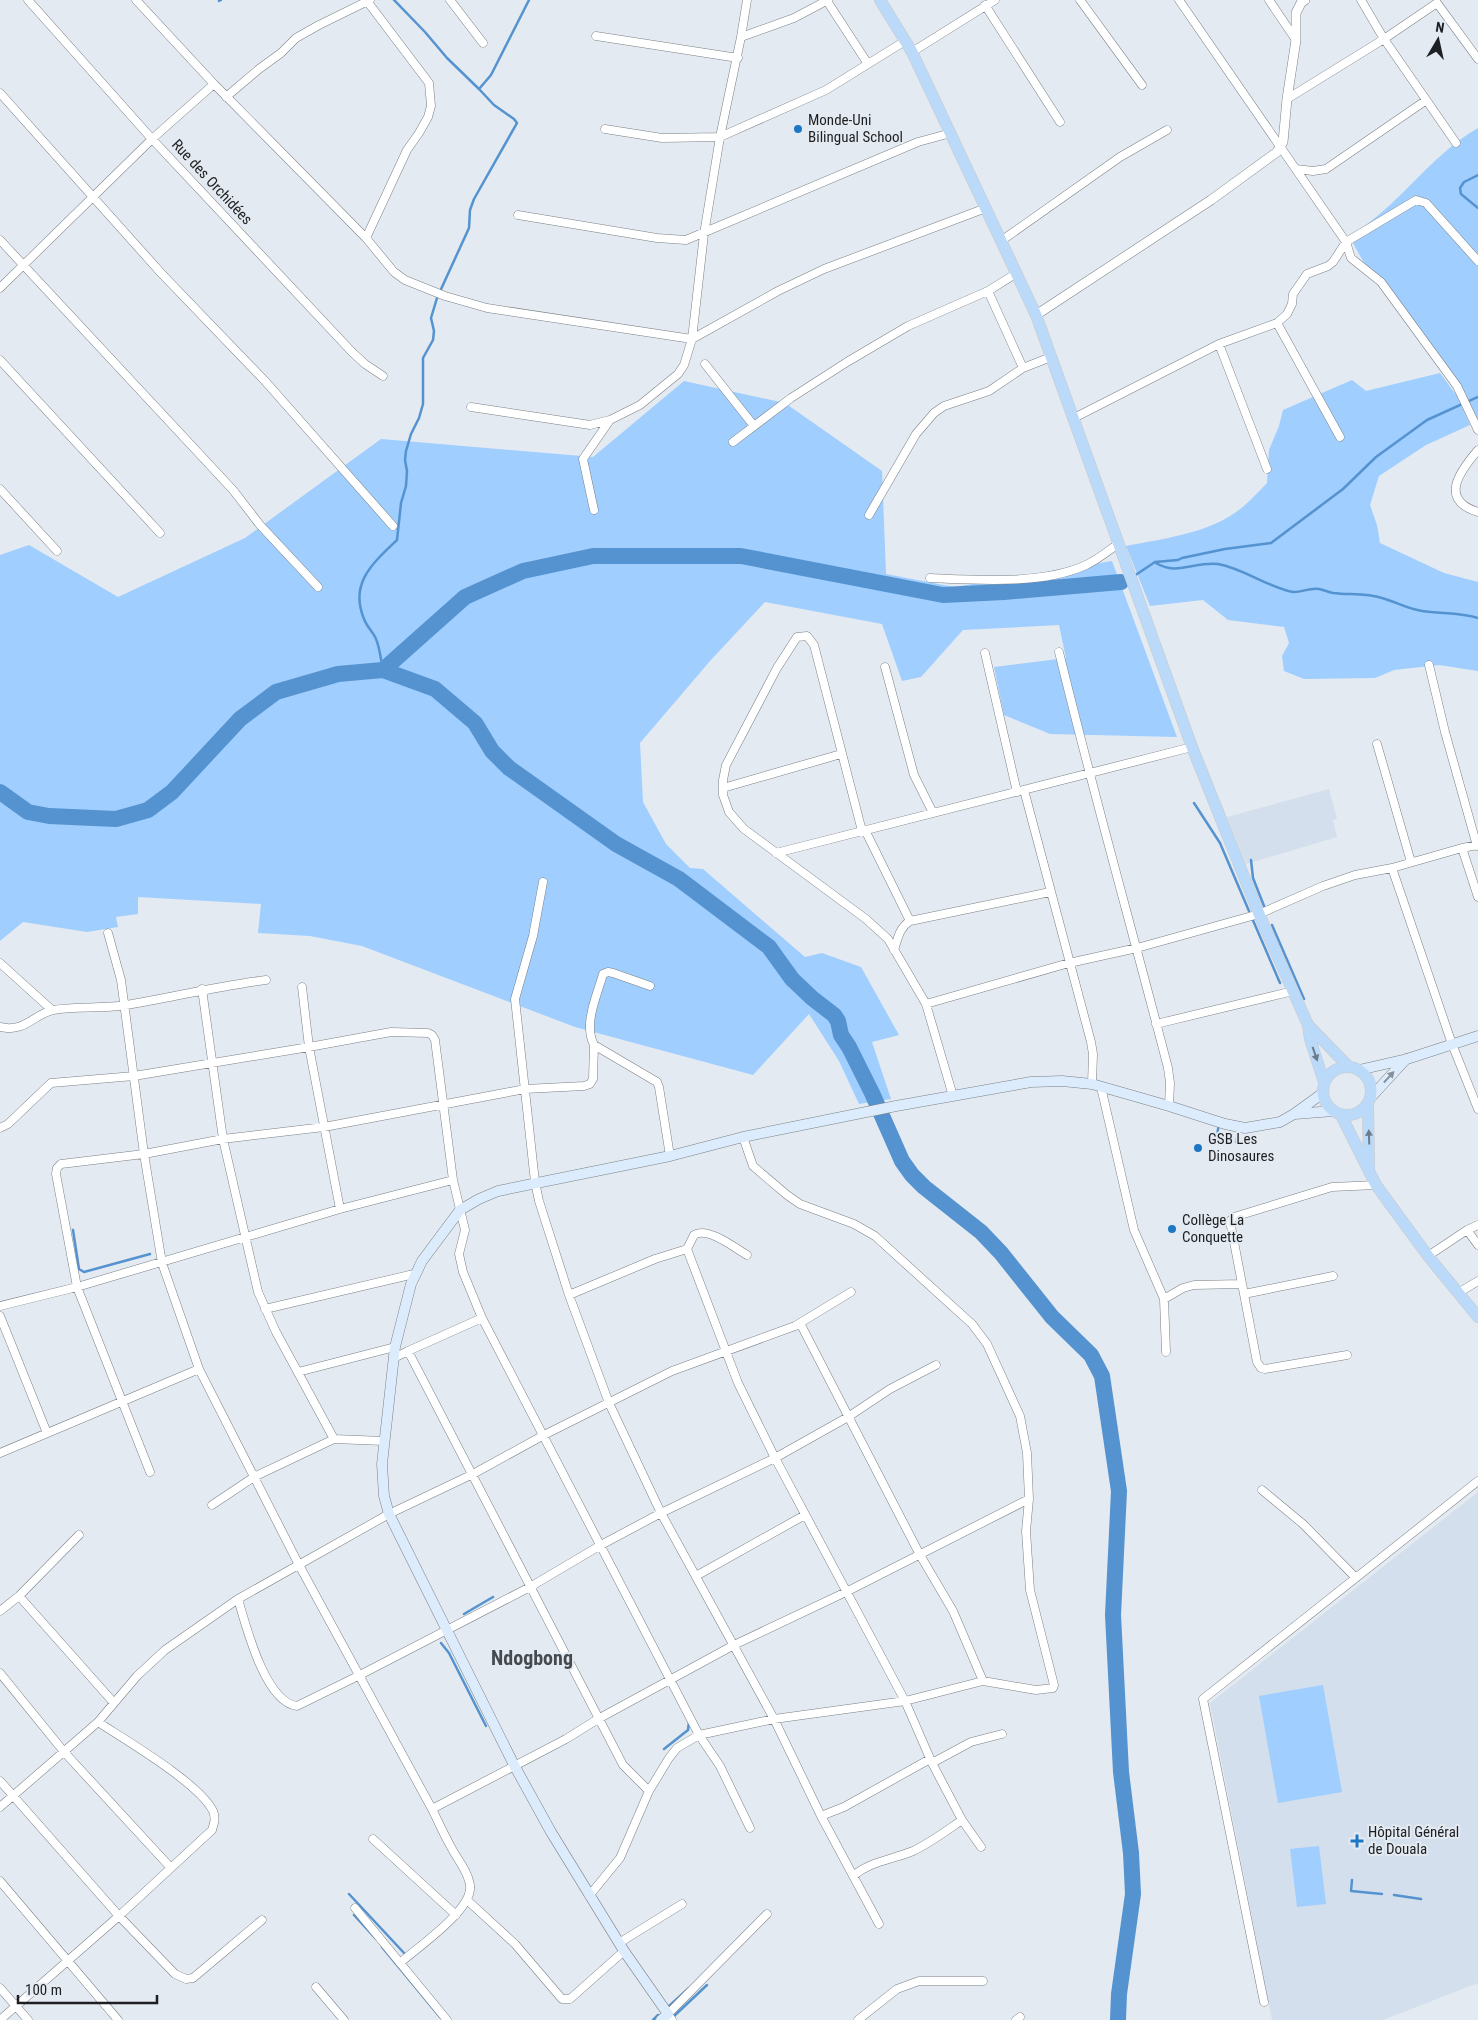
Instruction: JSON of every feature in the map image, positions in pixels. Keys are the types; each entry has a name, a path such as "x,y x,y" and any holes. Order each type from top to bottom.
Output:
{"main road":[{"path":"880,0 912,52 1036,315 1192,747 1259,914 1308,1025 1310,1039 1324,1088 1326,1104 1337,1113 1361,1158 1370,1170 1376,1185 1428,1256 1478,1318"},
{"path":"1308,1025 1354,1069 1367,1076 1370,1100 1370,1170"},
{"path":"667,2018 589,1896 514,1765 389,1514 382,1480 384,1441 395,1352 405,1302 414,1274 460,1210 498,1190 534,1182 670,1156 743,1137 856,1116 896,1106 1045,1080 1097,1086 1224,1124 1245,1128 1270,1125 1294,1114 1324,1088 1330,1074 1335,1071 1407,1059 1478,1036"},
{"path":"1294,1114 1337,1113 1352,1116 1361,1112 1407,1059"}],"street":[{"name":"Rue des Orchidées","path":"28,0 152,140 352,352 365,364 383,376"},
{"path":"136,0 226,97 366,238 394,272 405,280 445,296 486,308 692,339 778,291 824,269 986,208"},
{"path":"450,0 482,43"},
{"path":"471,407 590,425 610,420 640,405 678,374 684,365 692,339 704,234 720,137 738,58 747,0"},
{"path":"741,37 794,18 828,0 868,64"},
{"path":"912,52 995,0"},
{"path":"1080,0 1142,85"},
{"path":"1178,0 1346,242 1350,258 1381,282 1457,386 1478,430"},
{"path":"1269,0 1296,40"},
{"path":"1036,315 1211,200 1280,148 1283,142 1296,40 1296,13 1301,3 1305,0"},
{"path":"1361,0 1384,39 1456,143"},
{"path":"226,97 301,35 369,1 428,83 431,106 428,117 407,150 366,238"},
{"path":"1287,99 1384,39 1439,2 1478,59"},
{"path":"985,5 1060,122"},
{"path":"596,36 738,58"},
{"path":"605,129 662,138 720,137 826,90 905,41"},
{"path":"0,288 24,267 152,140 214,84"},
{"path":"0,93 161,273 265,381 393,526"},
{"path":"1296,169 1313,171 1326,169 1426,101"},
{"path":"1001,241 1120,157 1167,130"},
{"path":"518,216 677,241 694,238 918,142 951,133"},
{"path":"1074,418 1219,344 1277,323 1287,314 1292,304 1293,294 1304,277 1310,272 1328,266 1333,262 1346,242 1411,202 1422,200 1478,260"},
{"path":"0,240 233,490 260,525 318,587"},
{"path":"733,442 791,398 847,362 908,326 988,291 1017,273"},
{"path":"988,291 1023,368"},
{"path":"1277,323 1340,437"},
{"path":"1219,344 1267,469"},
{"path":"869,515 916,434 934,412 944,406 989,391 1023,368 1051,357"},
{"path":"0,360 160,533"},
{"path":"705,364 754,426"},
{"path":"594,510 583,459 610,420"},
{"path":"1478,450 1463,470 1455,485 1456,498 1459,503 1478,512"},
{"path":"0,489 57,550"},
{"path":"930,578 984,580 1050,575 1087,565 1118,544"},
{"path":"910,920 863,831 841,754 814,645 807,636 797,637 777,668 726,765 723,788 729,812 735,821 776,853 866,918 888,940 926,1004 953,1096"},
{"path":"1059,652 1088,774 1137,948 1168,1068 1170,1083 1169,1106"},
{"path":"985,653 1020,791 1050,892 1093,1054 1097,1086 1134,1230 1164,1299 1166,1352"},
{"path":"926,1004 1069,963 1137,948 1259,914 1323,886 1355,875 1392,868 1462,848 1478,846 1445,732 1429,665"},
{"path":"885,667 914,775 933,813"},
{"path":"1377,744 1411,862"},
{"path":"776,853 1192,747"},
{"path":"723,788 841,754"},
{"path":"1462,848 1478,897"},
{"path":"1392,868 1452,1044 1478,1109"},
{"path":"543,882 533,936 515,999 534,1182 569,1295 609,1403 662,1513 774,1719 821,1816 878,1924"},
{"path":"894,950 899,931 910,920 1050,892"},
{"path":"108,933 121,980 144,1154 162,1263 199,1369 299,1565 432,1809 450,1846 467,1874 471,1886 467,1900 456,1915 400,1962"},
{"path":"0,963 52,1010"},
{"path":"650,986 613,973 603,974 588,1027 590,1038 594,1045 657,1082 670,1156"},
{"path":"0,1027 10,1028 26,1025 52,1010 124,1005 202,989 266,980"},
{"path":"302,986 309,1047 340,1209"},
{"path":"202,989 223,1139 253,1274 264,1309 334,1439"},
{"path":"1156,1024 1293,991"},
{"path":"0,1128 8,1124 51,1084 134,1076 391,1032 428,1033 432,1035 435,1040 453,1180 465,1230 459,1254 463,1272 482,1318 699,1735 720,1766 750,1828"},
{"path":"150,1472 77,1287 56,1174 57,1168 61,1164 144,1154 223,1139 324,1127 525,1089 584,1086 590,1084 593,1079 594,1045"},
{"path":"589,1896 620,1858 649,1791 677,1748 699,1735 774,1719 905,1701 983,1681 1036,1690 1054,1687 1030,1590 1026,1531 1029,1499 1027,1452 1020,1416 988,1344 972,1324 875,1236 854,1224 800,1204 787,1195 753,1166 743,1137"},
{"path":"0,1306 162,1263 340,1209 453,1180"},
{"path":"1346,1355 1265,1369 1261,1368 1257,1362 1230,1221 1234,1217 1332,1187 1376,1185"},
{"path":"1428,1256 1467,1230 1478,1225"},
{"path":"1467,1230 1478,1244"},
{"path":"747,1255 720,1238 703,1232 694,1235 687,1249 738,1383 775,1458 905,1701 931,1761 962,1820 981,1847"},
{"path":"569,1295 655,1258 687,1249"},
{"path":"264,1309 414,1274"},
{"path":"1244,1294 1333,1276"},
{"path":"1458,1293 1478,1281"},
{"path":"1164,1299 1184,1288 1194,1285 1241,1284"},
{"path":"0,1807 98,1722 137,1676 165,1650 238,1599 389,1514 473,1474 544,1435 672,1371 800,1323 851,1292"},
{"path":"0,1316 48,1432"},
{"path":"298,1372 408,1351 482,1318"},
{"path":"800,1323 920,1555 952,1610 983,1681"},
{"path":"408,1351 622,1765 649,1791"},
{"path":"238,1599 259,1664 270,1684 285,1702 297,1706 530,1587 600,1545 775,1458 848,1417 890,1389 936,1365"},
{"path":"0,1453 199,1369"},
{"path":"212,1504 254,1477 334,1439 384,1441"},
{"path":"1264,2002 1203,1699 1478,1481"},
{"path":"1262,1490 1303,1524 1356,1578"},
{"path":"432,1809 566,1739 598,1719 734,1644 846,1592 1029,1499"},
{"path":"696,1576 805,1515"},
{"path":"0,1611 19,1596 79,1535"},
{"path":"19,1596 114,1703"},
{"path":"0,1673 65,1752 171,1868"},
{"path":"0,2020 69,1961 212,1830 215,1820 214,1812 202,1796 187,1782 98,1722"},
{"path":"821,1816 844,1807 970,1742 1002,1734"},
{"path":"0,1781 119,1916 175,1974 186,1979 193,1978 262,1920"},
{"path":"853,1876 867,1866 919,1848 962,1820"},
{"path":"373,1838 456,1915"},
{"path":"0,1881 118,2020"},
{"path":"467,1900 515,1944 562,1999 570,1999 622,1947 682,1904"},
{"path":"354,1908 447,2020"},
{"path":"667,2018 767,1914"},
{"path":"858,2020 898,1989 919,1981 983,1981"},
{"path":"316,1987 344,2020"},
{"path":"0,1988 28,2020"}],"shaded area":[{"path":"1478,128 1478,418 1475,420 1457,386 1368,270 1349,236 1383,211 1444,153"},
{"path":"1440,373 1457,396 1470,425 1426,445 1379,476 1370,505 1377,525 1380,543 1444,573 1478,582 1478,671 1439,665 1394,670 1375,678 1304,679 1284,671 1282,656 1289,643 1284,627 1228,620 1203,600 1150,606 1126,546 1173,537 1204,528 1219,522 1245,505 1267,483 1269,450 1279,426 1283,410 1352,380 1366,391"},
{"path":"684,381 785,403 882,471 886,574 954,587 1112,561 1177,737 1050,734 1004,715 994,667 1066,658 1059,625 963,630 921,677 902,681 882,624 765,602 710,661 640,743 643,802 666,844 690,868 703,869 805,957 822,953 861,967 899,1035 872,1042 891,1099 859,1104 839,1061 809,1014 753,1075 575,1027 362,946 310,936 258,933 261,904 138,897 138,914 116,917 118,927 87,932 23,922 0,941 0,555 29,545 118,597 245,538 381,439 593,457"},
{"path":"1329,789 1337,819 1333,820 1337,837 1246,864 1227,817"},
{"name":"Hôpital Général de Douala","path":"1478,1492 1478,1983 1383,2020 1272,2020 1210,1703"},
{"path":"1323,1685 1342,1792 1278,1803 1259,1696"},
{"path":"1319,1846 1326,1904 1297,1907 1290,1849"}],"waterway":[{"path":"394,0 447,58 479,89"},
{"path":"383,670 375,636 365,622 359,595 366,575 372,566 397,540 401,503 406,486 406,451 423,404 423,358 433,340 434,331 431,318 437,298 469,228 470,210 474,199 517,123 494,105 479,89 491,75 529,0"},
{"path":"1478,175 1464,182 1460,188 1461,194 1478,208"},
{"path":"1134,576 1155,562 1178,560 1225,549 1271,543 1343,489 1376,457 1427,420 1478,397"},
{"path":"383,670 465,597 523,571 593,556 741,556 943,595 1121,582"},
{"path":"1156,563 1171,568 1218,564 1228,566 1283,590 1299,592 1309,589 1321,589 1333,593 1370,595 1417,610 1478,618"},
{"path":"1121,582 1127,579"},
{"path":"0,792 28,812 49,816 116,819 148,810 172,792 240,719 276,692 338,674 383,670 435,689 475,723 492,751 509,768 616,844 679,879 769,947 792,979 834,1015 838,1021 841,1035 872,1093 902,1161 912,1175 924,1187 981,1232 1001,1253 1052,1317 1091,1355 1102,1376 1119,1491 1113,1615 1121,1772 1131,1853 1133,1894 1119,1994 1118,2020"},
{"path":"1194,803 1220,843 1249,911"},
{"path":"1251,860 1253,878 1264,906"},
{"path":"1252,918 1280,983"},
{"path":"1272,925 1304,999"},
{"path":"1217,1135 1219,1124"},
{"path":"1236,1142 1239,1129"},
{"path":"73,1230 79,1269 84,1272 150,1254"},
{"path":"464,1614 493,1597"},
{"path":"441,1643 449,1653 486,1726"},
{"path":"664,1749 688,1730 689,1722"},
{"path":"1352,1880 1351,1891 1382,1894"},
{"path":"349,1894 405,1954"},
{"path":"1394,1895 1421,1899"},
{"path":"354,1915 376,1939"},
{"path":"382,1947 440,2017"},
{"path":"673,2017 707,1985"},
{"path":"668,2007 689,1988"},
{"path":"653,2020 658,2015"}],"place":[{"name":"Monde-Uni Bilingual School","path":"798,129"},
{"name":"GSB Les Dinosaures","path":"1198,1148"},
{"name":"Collège La Conquette","path":"1172,1229"},
{"name":"Hôpital Général de Douala","path":"1357,1841"}],"district":[{"name":"Ndogbong","path":"532,1658"}]}
